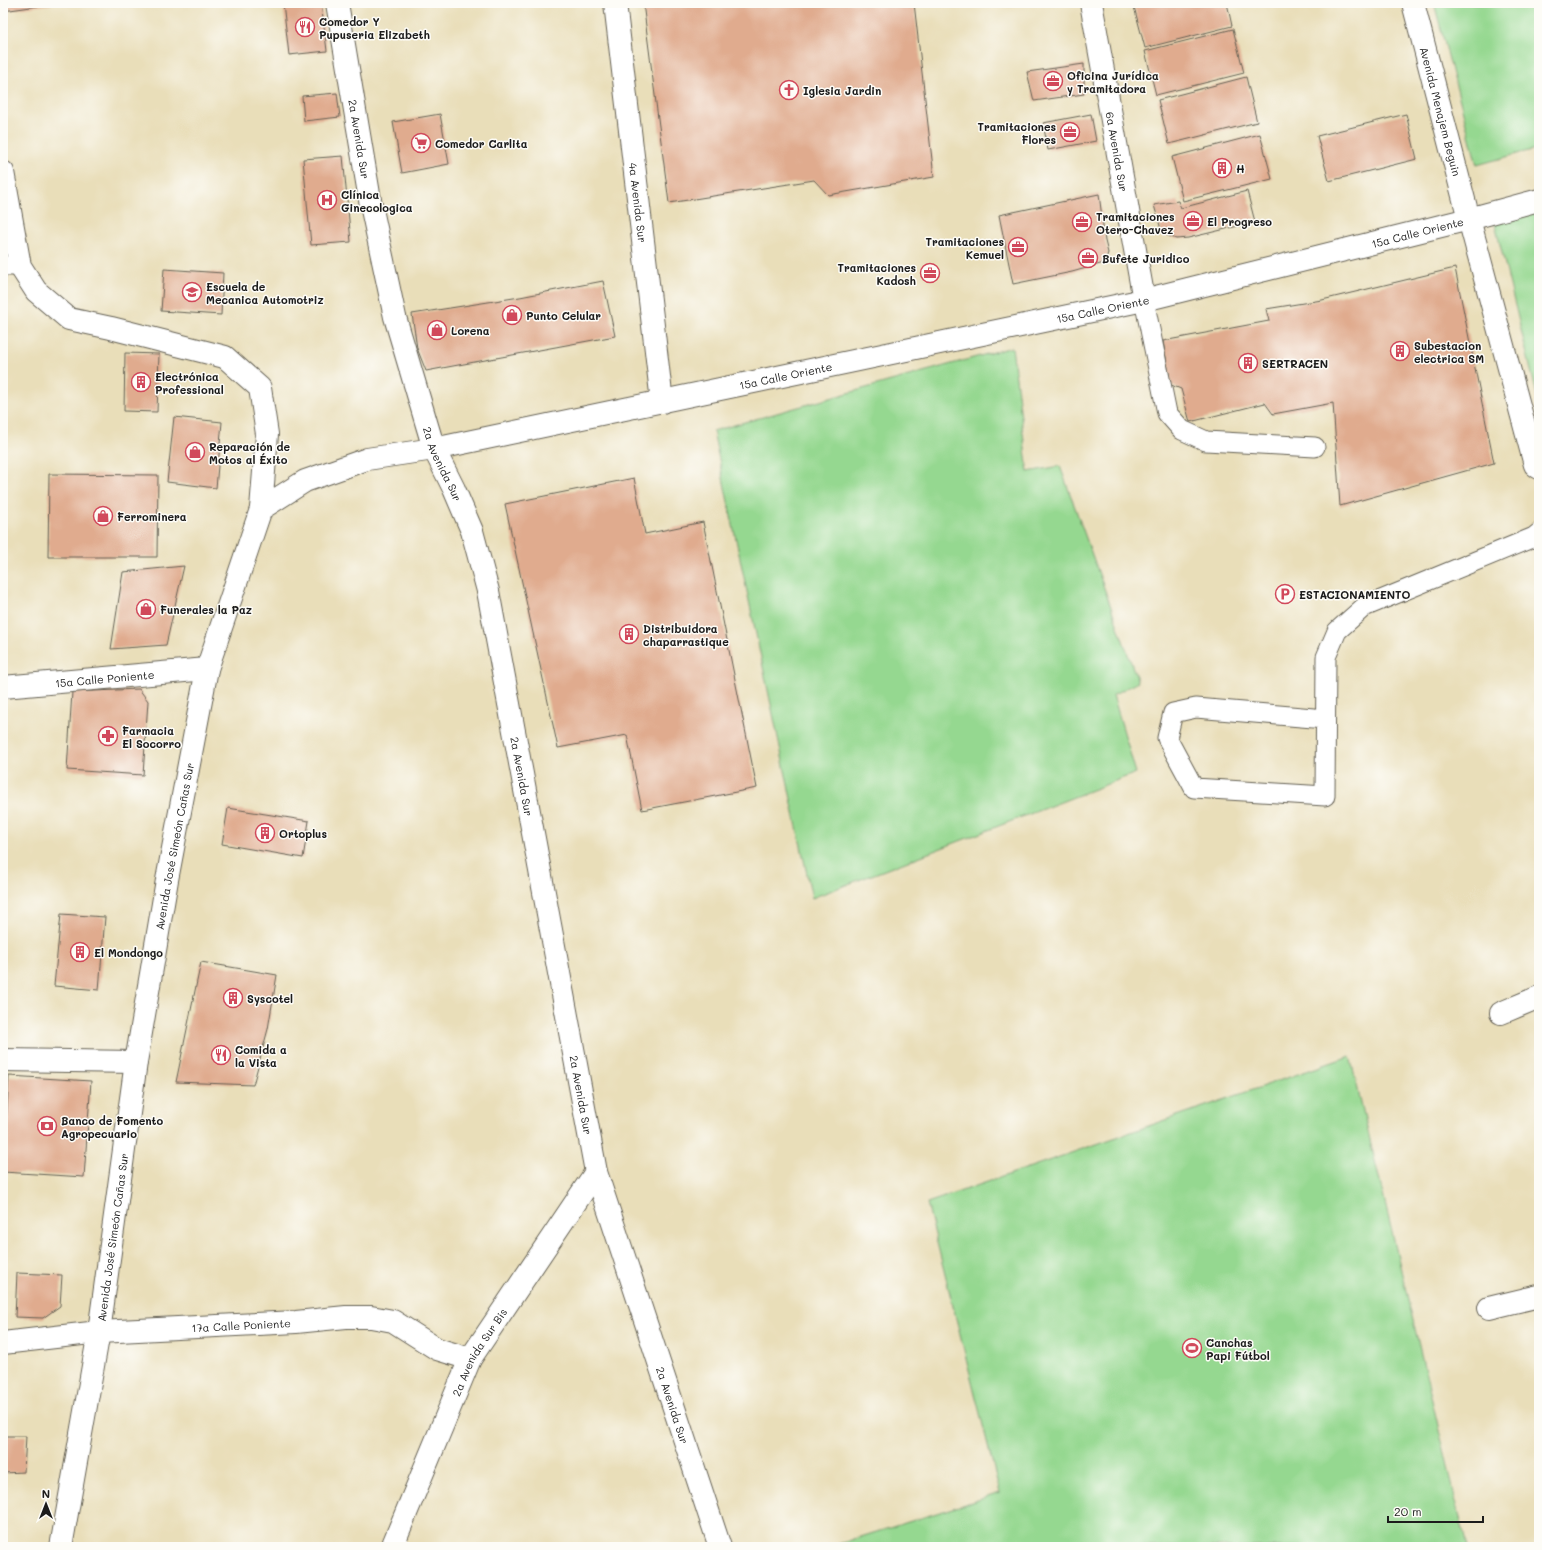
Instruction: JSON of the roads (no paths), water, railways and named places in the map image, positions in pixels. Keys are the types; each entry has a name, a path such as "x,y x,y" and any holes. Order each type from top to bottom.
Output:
{"street":[{"name":"2a Avenida Sur","path":"337,3 370,200 395,316 434,448 472,531 488,591 596,1172 720,1547"},
{"name":"4a Avenida Sur","path":"616,3 662,402"},
{"name":"6a Avenida Sur","path":"1091,3 1144,300"},
{"name":"Avenida Menajem Beguin","path":"1413,3 1535,465 1539,468"},
{"name":"Avenida José Simeón Cañas Sur","path":"3,172 12,266 36,291 69,319 225,357 260,388 267,434 262,509 207,669 167,880 136,1062 99,1332 61,1547"},
{"name":"15a Calle Oriente","path":"434,448 662,402 1144,300 1469,219 1539,200"},
{"path":"262,509 305,481 367,459 434,448"},
{"name":"15a Calle Poniente","path":"3,686 207,669"},
{"path":"1501,1013 1539,996"},
{"path":"3,1060 136,1062"},
{"name":"2a Avenida Sur Bis","path":"392,1547 470,1359 596,1172"},
{"path":"1489,1308 1539,1296"},
{"name":"17a Calle Poniente","path":"3,1343 99,1332 296,1322 346,1317 370,1317 393,1321 437,1349 470,1359"}],"lane":[{"path":"1144,300 1167,413 1182,430 1206,441 1315,447"},
{"path":"1325,719 1196,708 1172,713 1167,738 1194,788 1325,796 1326,657 1337,631 1364,608 1534,537 1539,533"}],"place":[{"name":"Comedor Y Pupuseria Elizabeth","path":"305,27"},
{"name":"Oficina Jurídica y Tramitadora","path":"1053,81"},
{"name":"Iglesia Jardin","path":"789,90"},
{"name":"Tramitaciones Flores","path":"1070,132"},
{"name":"Comedor Carlita","path":"421,143"},
{"name":"H","path":"1222,168"},
{"name":"Clínica Ginecologica","path":"327,200"},
{"name":"El Progreso","path":"1193,221"},
{"name":"Tramitaciones Otero-Chavez","path":"1082,222"},
{"name":"Tramitaciones Kemuel","path":"1018,247"},
{"name":"Bufete Juridico","path":"1088,258"},
{"name":"Tramitaciones Kadosh","path":"930,273"},
{"name":"Escuela de Mecanica Automotriz","path":"192,292"},
{"name":"Punto Celular","path":"512,315"},
{"name":"Lorena","path":"437,330"},
{"name":"Subestacion electrica SM","path":"1400,351"},
{"name":"SERTRACEN","path":"1248,363"},
{"name":"Electrónica Professional","path":"141,382"},
{"name":"Reparación de Motos al Éxito","path":"195,452"},
{"name":"Ferrominera","path":"103,516"},
{"name":"ESTACIONAMIENTO","path":"1285,594"},
{"name":"Funerales la Paz","path":"146,609"},
{"name":"Distribuidora chaparrastique","path":"629,634"},
{"name":"Farmacia El Socorro","path":"108,736"},
{"name":"Ortoplus","path":"265,833"},
{"name":"El Mondongo","path":"80,952"},
{"name":"Syscotel","path":"233,998"},
{"name":"Comida a la Vista","path":"221,1055"},
{"name":"Banco de Fomento Agropecuario","path":"47,1126"},
{"name":"Canchas Papi Fútbol","path":"1192,1348"}]}
